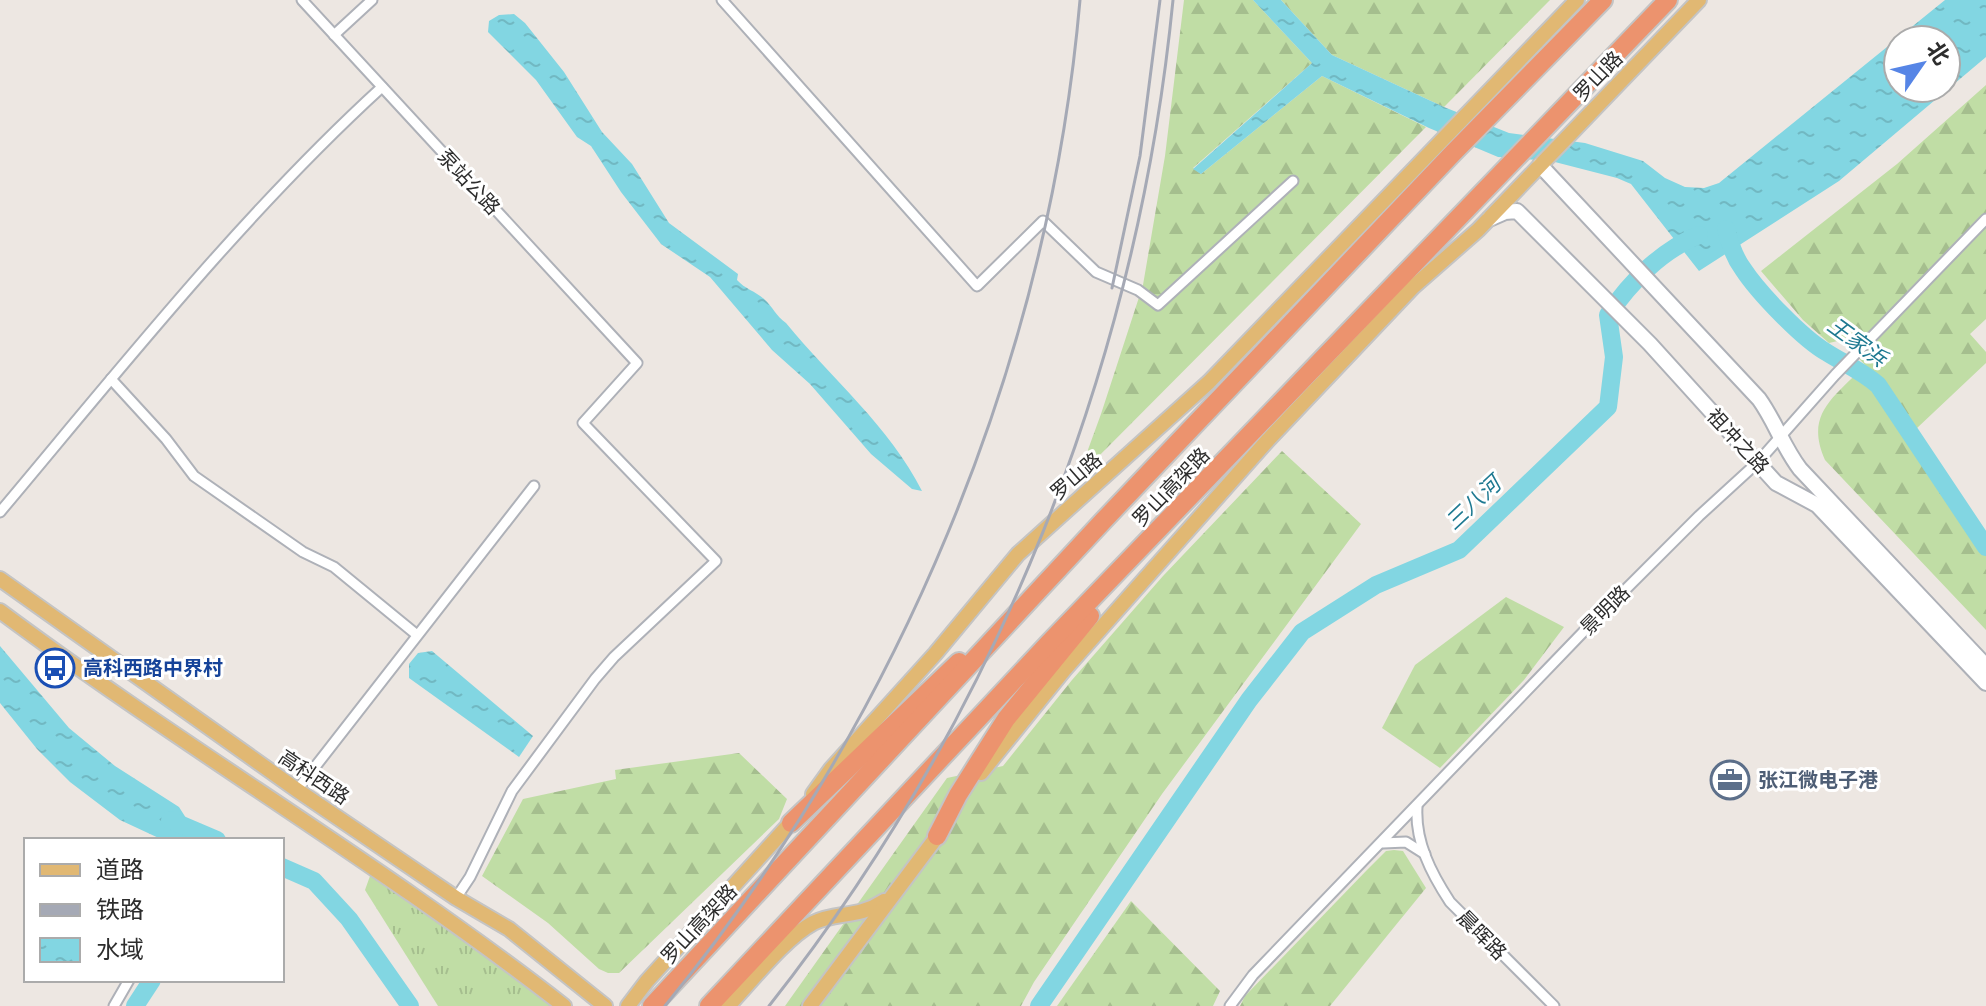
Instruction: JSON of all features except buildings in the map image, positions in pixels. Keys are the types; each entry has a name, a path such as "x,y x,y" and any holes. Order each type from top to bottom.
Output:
{"highway":[{"name":"罗山高架路","path":"652,1006 1444,150 1603,0"},
{"name":"罗山高架路","path":"709,1006 1048,644 1668,0"},
{"path":"1604,67 1679,0"},
{"path":"791,823 1104,520"},
{"path":"937,836 978,761 1006,719 1137,555"}],"main road":[{"path":"1479,114 1577,0"},
{"name":"罗山路","path":"812,1004 1021,721 1216,498 1413,287 1489,219 1699,0"},
{"name":"罗山路","path":"628,1006 647,981 791,823 831,769 935,654 1018,554 1199,392 1444,150"},
{"name":"祖冲之路","path":"1540,165 1759,399 1800,469 1986,666"},
{"name":"祖冲之路","path":"1489,219 1517,211 1650,344 1776,483 1817,505 1986,683"},
{"name":"高科西路","path":"0,579 297,790 456,898 509,929 605,1006"},
{"name":"高科西路","path":"0,611 64,658 444,915 564,1006"},
{"name":"罗山路","path":"728,1006 805,928 825,918 858,914 891,896"}],"street":[{"name":"泵站公路","path":"302,0 637,363 583,423 716,561 614,657 595,679 512,791 470,877 456,898"},
{"path":"334,35 372,0"},
{"path":"722,0 977,286 1043,221 1096,272 1138,290 1158,305 1293,181"},
{"path":"0,512 111,379 259,213 348,118 382,87"},
{"name":"景明路","path":"1230,1006 1253,975 1599,616 1758,462 1862,346 1986,219"},
{"path":"111,379 166,439 194,476 303,552 334,567 417,635"},
{"path":"297,790 534,486"},
{"name":"晨晖路","path":"1417,807 1418,831 1425,854 1450,902 1554,1006"},
{"path":"1382,843 1406,842 1425,854"},
{"path":"114,1006 128,982"}],"green space":[{"path":"1184,0 1253,0 1312,63 1193,168 1201,174 1322,76 1426,127 1078,477 1143,285 1165,156"},
{"path":"1281,0 1550,0 1444,107 1332,55"},
{"path":"1986,85 1986,319 1970,334 1986,352 1986,363 1916,429 1986,536 1986,630 1825,460 1819,444 1821,418 1834,397 1865,365 1842,340 1829,343 1803,320 1761,271 1897,164"},
{"path":"1282,451 1361,524 1162,794 1034,982 1021,1006 785,1006 947,778 1003,766 1072,680 1163,576"},
{"path":"1506,597 1564,627 1524,680 1440,768 1382,728 1415,665"},
{"path":"739,753 787,799 779,819 619,973 599,969 548,923 482,876 523,799 616,779 615,770"},
{"path":"1386,851 1403,851 1426,888 1330,1006 1240,1006 1245,996 1366,871"},
{"path":"370,876 560,1006 438,1006 365,890"},
{"path":"1131,901 1220,991 1213,1006 1057,1006"}],"water":[{"path":"1253,0 1281,0 1332,55 1444,107 1509,133 1585,143 1643,161 1665,178 1685,187 1704,188 1719,183 1882,51 1882,104 1930,104 1839,181 1699,271 1631,184 1551,161 1498,157 1429,128 1322,76 1201,174 1193,169 1312,63"},
{"path":"1945,0 1986,0 1986,57 1962,77 1962,24 1915,24"},
{"path":"514,14 525,23 564,72 602,132 632,164 669,223 738,274 740,283 767,302 877,424 894,445 922,491 912,489 871,454 810,384 772,350 710,277 661,244 591,146 577,137 536,80 488,32 489,21 499,15"},
{"path":"0,646 69,728 115,766 179,807 199,838 159,838 120,820 70,782 37,749 0,703"},
{"path":"432,651 533,736 519,757 409,678 409,664 418,653"}],"waterway":[{"name":"王家浜","path":"1726,229 1740,264 1781,314 1816,345 1878,385 1986,547"},
{"name":"三八河","path":"1039,1006 1249,700 1302,632 1376,585 1459,550 1608,407 1614,357 1608,315 1648,268 1672,249 1699,235"},
{"path":"170,820 212,838"},
{"path":"284,868 314,881 349,919 410,1006"},
{"path":"135,1006 151,982"}],"railway":[{"path":"665,1006 748,896 823,780 890,659 948,534 996,404 1034,272 1062,137 1080,0"},
{"path":"1112,288 1140,156 1160,0"},
{"path":"769,1006 850,895 923,778 988,657 1043,532 1089,403 1127,271 1155,136 1173,0"}],"place":[{"name":"高科西路中界村","path":"55,668"},
{"name":"张江微电子港","path":"1730,780"}]}
